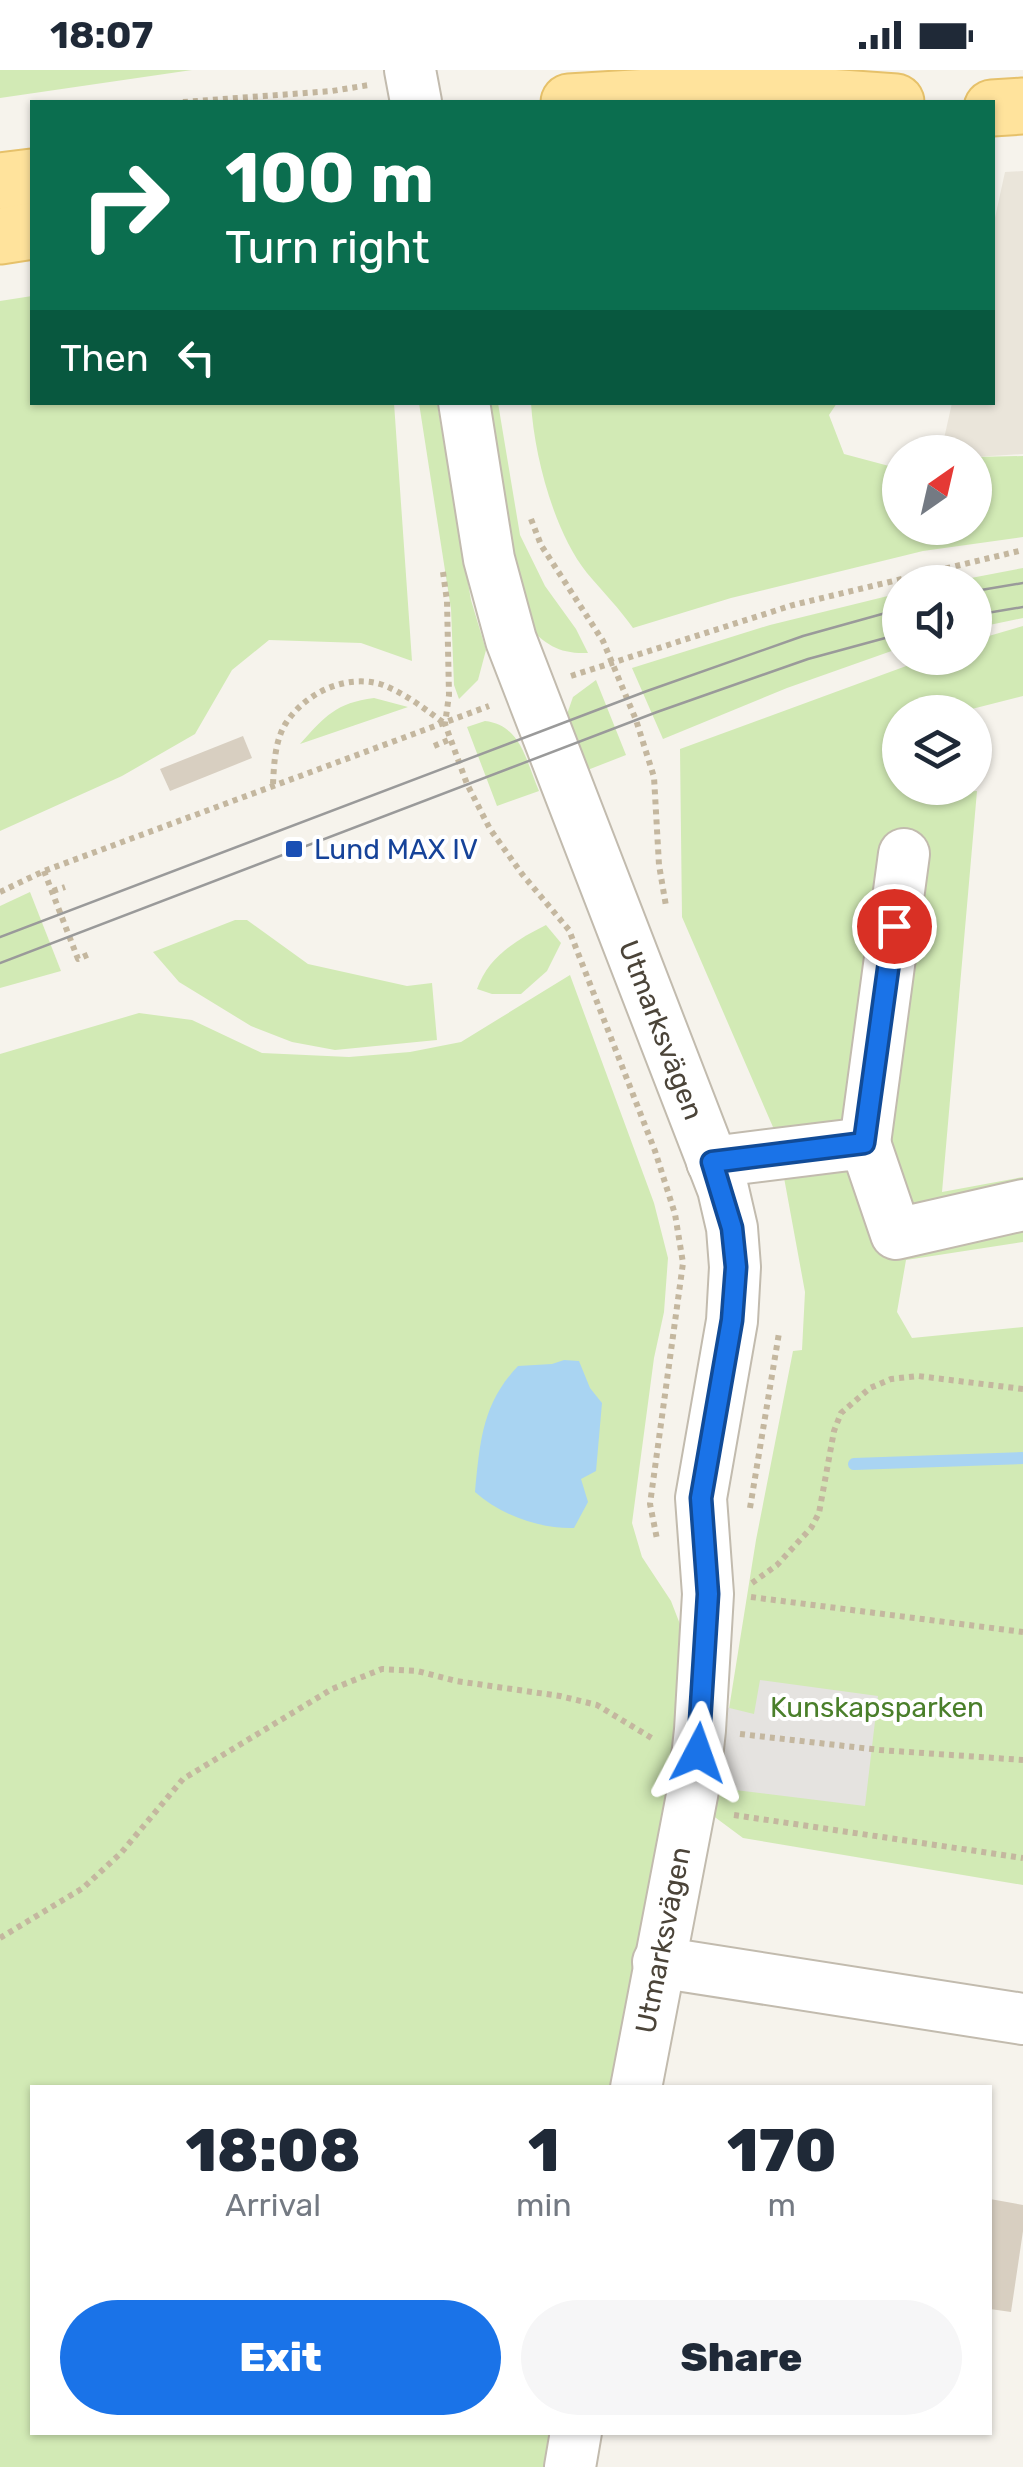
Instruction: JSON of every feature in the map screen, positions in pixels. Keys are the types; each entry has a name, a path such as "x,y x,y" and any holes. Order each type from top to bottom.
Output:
{"main road":[{"path":"601,100 746,91 869,100"},
{"path":"995,108 1023,106"},
{"path":"0,182 30,177"},
{"path":"0,236 30,231"}],"street":[{"name":"Utmarksvägen","path":"464,405 490,559 528,690 712,1162 732,1228 736,1267 732,1320 701,1498 708,1594 699,1741 637,2085"},
{"path":"904,854 864,1143 896,1234 1023,1205"},
{"path":"712,1162 864,1143"},
{"path":"658,1962 1023,2020"},
{"path":"570,2467 575,2435"}],"path":[{"path":"210,100 413,84"},
{"path":"527,504 541,545 590,619 612,662 793,606 1023,550"},
{"path":"442,566 447,601 445,724 490,830 569,930 675,1214 682,1263 650,1504 652,1526 660,1547"},
{"path":"273,785 274,756 285,724 302,706 331,686 352,681 380,684 406,696 445,724"},
{"path":"0,892 44,871 528,690"},
{"path":"434,746 451,739"},
{"path":"44,871 78,959 92,953"},
{"path":"53,891 65,887"},
{"path":"749,1585 778,1565 811,1528 819,1513 834,1431 841,1414 870,1388 891,1379 918,1376 1023,1389"},
{"path":"734,1595 1023,1632"},
{"path":"0,1938 83,1888 121,1853 183,1779 332,1689 382,1670 417,1671 597,1705 670,1748 699,1741 1023,1760"},
{"path":"688,1807 1023,1858"}],"shaded area":[{"path":"1023,171 1023,454 992,456 992,435 945,435 952,405 995,405 995,218 1005,172"},
{"path":"760,1680 878,1696 865,1806 694,1785 701,1701 754,1714"}],"green space":[{"path":"0,70 192,70 0,98"},
{"path":"30,296 30,405 394,405 412,661 361,643 269,640 232,670 195,734 122,776 0,831 0,301"},
{"path":"419,405 437,405 471,600 486,650 478,680 459,699 454,685 451,609"},
{"path":"481,405 498,405 520,535 545,586 588,653 554,647 527,625"},
{"path":"531,405 836,405 829,415 844,454 882,464 882,545 966,545 923,551 731,598 633,628 575,556 541,469"},
{"path":"1023,456 1023,537 992,541 992,457"},
{"path":"1023,568 1023,618 992,624 992,574"},
{"path":"882,597 882,654 663,739 632,668 770,625"},
{"name":"Kunskapsparken","path":"1023,626 1023,696 992,704 992,695 882,695 882,805 976,805 942,1192 1023,1177 1023,1242 906,1260 897,1312 912,1338 1023,1327 1023,1885 743,1838 712,1815 756,1540 793,1351 802,1350 805,1292 776,1134 682,917 680,749 882,675 992,675 992,635"},
{"path":"596,680 626,755 585,771 567,714 573,697"},
{"path":"374,698 408,707 300,744 332,712"},
{"path":"485,721 507,729 521,746 539,791 497,806 467,727"},
{"path":"30,892 61,971 0,988 0,906"},
{"path":"235,920 247,920 308,964 407,986 432,983 437,1040 335,1050 292,1042 251,1026 179,982 153,952"},
{"path":"546,925 561,943 547,971 521,994 492,994 477,989 488,968 504,951"},
{"path":"570,975 654,1203 668,1258 664,1312 632,1523 642,1557 671,1601 683,1632 673,1767 615,2085 30,2085 30,2435 552,2435 546,2467 0,2467 0,1054 139,1013 192,1020 262,1053 349,1057 410,1052 461,1042"}],"water":[{"path":"579,1361 590,1388 602,1403 596,1471 581,1479 588,1502 574,1528 521,1519 475,1492 485,1424 506,1380 518,1366"}],"building":[{"path":"243,736 252,758 170,791 160,769"},
{"path":"992,2199 1023,2205 1011,2312 992,2309"}],"waterway":[{"path":"854,1464 1023,1458"}],"tram line":[{"path":"992,588 1023,583"},
{"path":"992,612 1023,607"},
{"path":"0,937 647,691 803,636 882,614"},
{"path":"0,963 657,712 808,659 882,639"}],"place":[{"name":"Lund MAX IV","path":"294,849"}],"route":[{"path":"698,1753 708,1594 701,1498 732,1320 736,1267 732,1228 712,1162 864,1143 894,926"}]}
